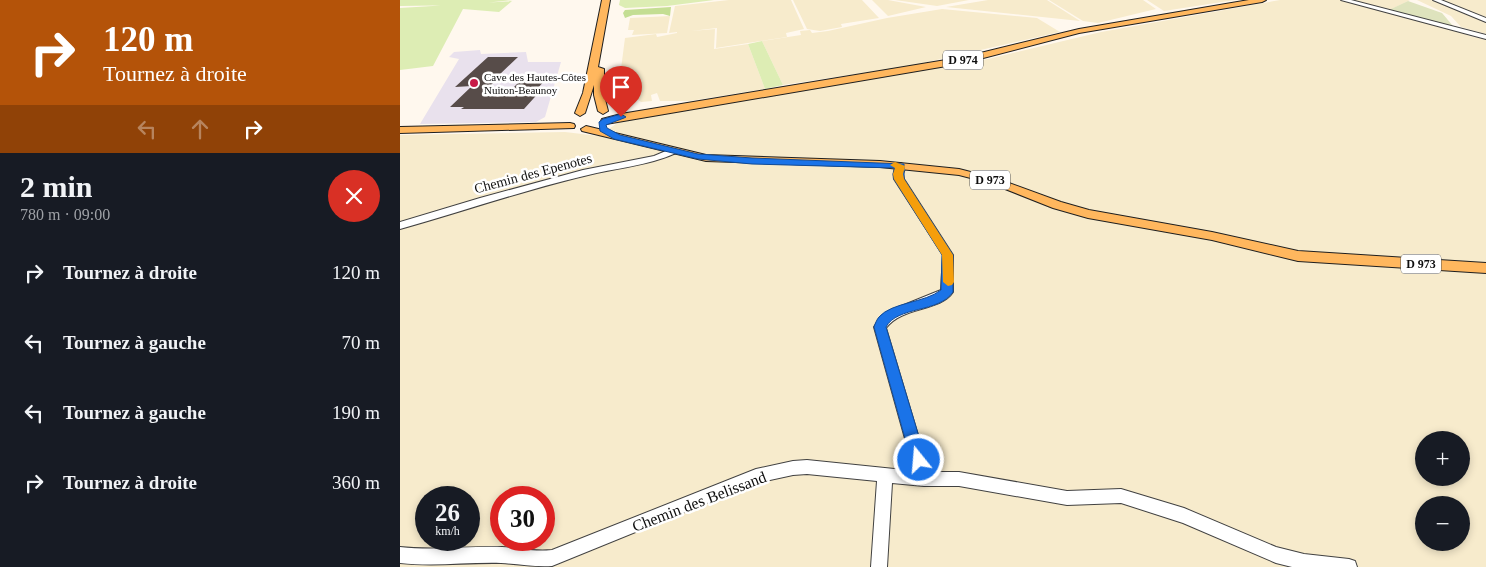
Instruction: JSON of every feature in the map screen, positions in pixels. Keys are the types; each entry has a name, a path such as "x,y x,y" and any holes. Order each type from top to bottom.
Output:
{"main road":[{"path":"604,117 598,79 605,31 606,0"},
{"path":"604,117 586,129 576,129 574,119 588,93 606,0"},
{"name":"D 974","path":"604,117 663,110 964,60 1079,31 1262,0"},
{"path":"400,130 518,128 574,119 592,110 604,117"},
{"name":"D 973","path":"604,117 603,129 617,137"},
{"name":"D 973","path":"586,129 698,157 901,166 969,174 1088,214 1212,236 1298,256 1333,260 1486,268"}],"street":[{"path":"1344,0 1486,37"},
{"path":"1436,0 1486,20"},
{"name":"Chemin des Epenotes","path":"400,226 483,200 583,173 656,158 673,152"},
{"path":"901,166 898,174 899,179 948,255 947,292 939,298 895,313 884,319 880,327 924,479"},
{"name":"Chemin des Belissand","path":"400,555 426,558 504,555 536,563 756,476 807,467 924,479 959,479 1067,498 1121,496 1184,516 1276,556 1304,562 1349,567"},
{"path":"879,567 885,474"}],"shaded area":[{"path":"729,0 791,0 804,29 786,33 787,37 716,48 717,28 691,31 715,29 714,49 748,44 765,89 690,101 660,101 657,93 651,95 652,101 641,102 619,84 625,38 656,34 657,37 677,33 669,33 675,6"},
{"path":"793,0 862,0 879,18 841,24 842,27 820,31 807,29"},
{"path":"872,0 888,0 926,7 888,16"},
{"path":"895,0 969,0 937,6"},
{"path":"988,0 1047,0 1080,21 946,7"},
{"path":"1049,0 1143,0 1156,9 1098,23 1083,21"},
{"path":"1147,0 1235,0 1164,11"},
{"path":"1280,0 1410,0 1390,10 1449,26 1470,36 1486,40 1486,567 400,567 400,135 565,132 599,136 623,119 655,116 988,59 1101,32"},
{"path":"1417,0 1486,0 1486,34 1461,27 1451,16"},
{"path":"942,9 1037,18 1060,32 910,66 783,85 762,41 801,35 800,31 810,30 812,33 828,31 887,18"},
{"path":"670,16 667,33 632,35 634,30 628,30 630,18"},
{"path":"480,50 481,54 526,52 528,62 561,62 545,117 536,122 420,124 459,59 449,57 454,52"}],"green space":[{"path":"400,0 513,0 466,5 400,6"},
{"path":"620,0 714,0 667,6 625,8 619,5"},
{"path":"512,1 499,12 463,9 433,66 400,70 400,8"},
{"path":"1408,1 1442,13 1453,26 1389,10"},
{"path":"671,7 670,16 663,14 633,15 625,18 623,13 625,10"},
{"path":"762,41 783,85 765,89 748,44"}],"building":[{"name":"Cave des Hautes-Côtes Nuiton-Beaunoy","path":"488,57 518,57 488,88 513,88 521,80 545,80 538,88 543,88 524,109 461,109 464,107 450,107 472,86 455,87"}],"slow traffic":[{"path":"895,165 901,166 898,174 899,179 948,255 948,282"}],"place":[{"name":"Cave des Hautes-Côtes Nuiton-Beaunoy","path":"474,83"}],"route":[{"path":"621,117 606,121 602,124 603,129 617,137 698,157 752,161 901,166 898,174 899,179 948,255 947,292 939,298 895,313 884,319 880,327 919,460"}]}
